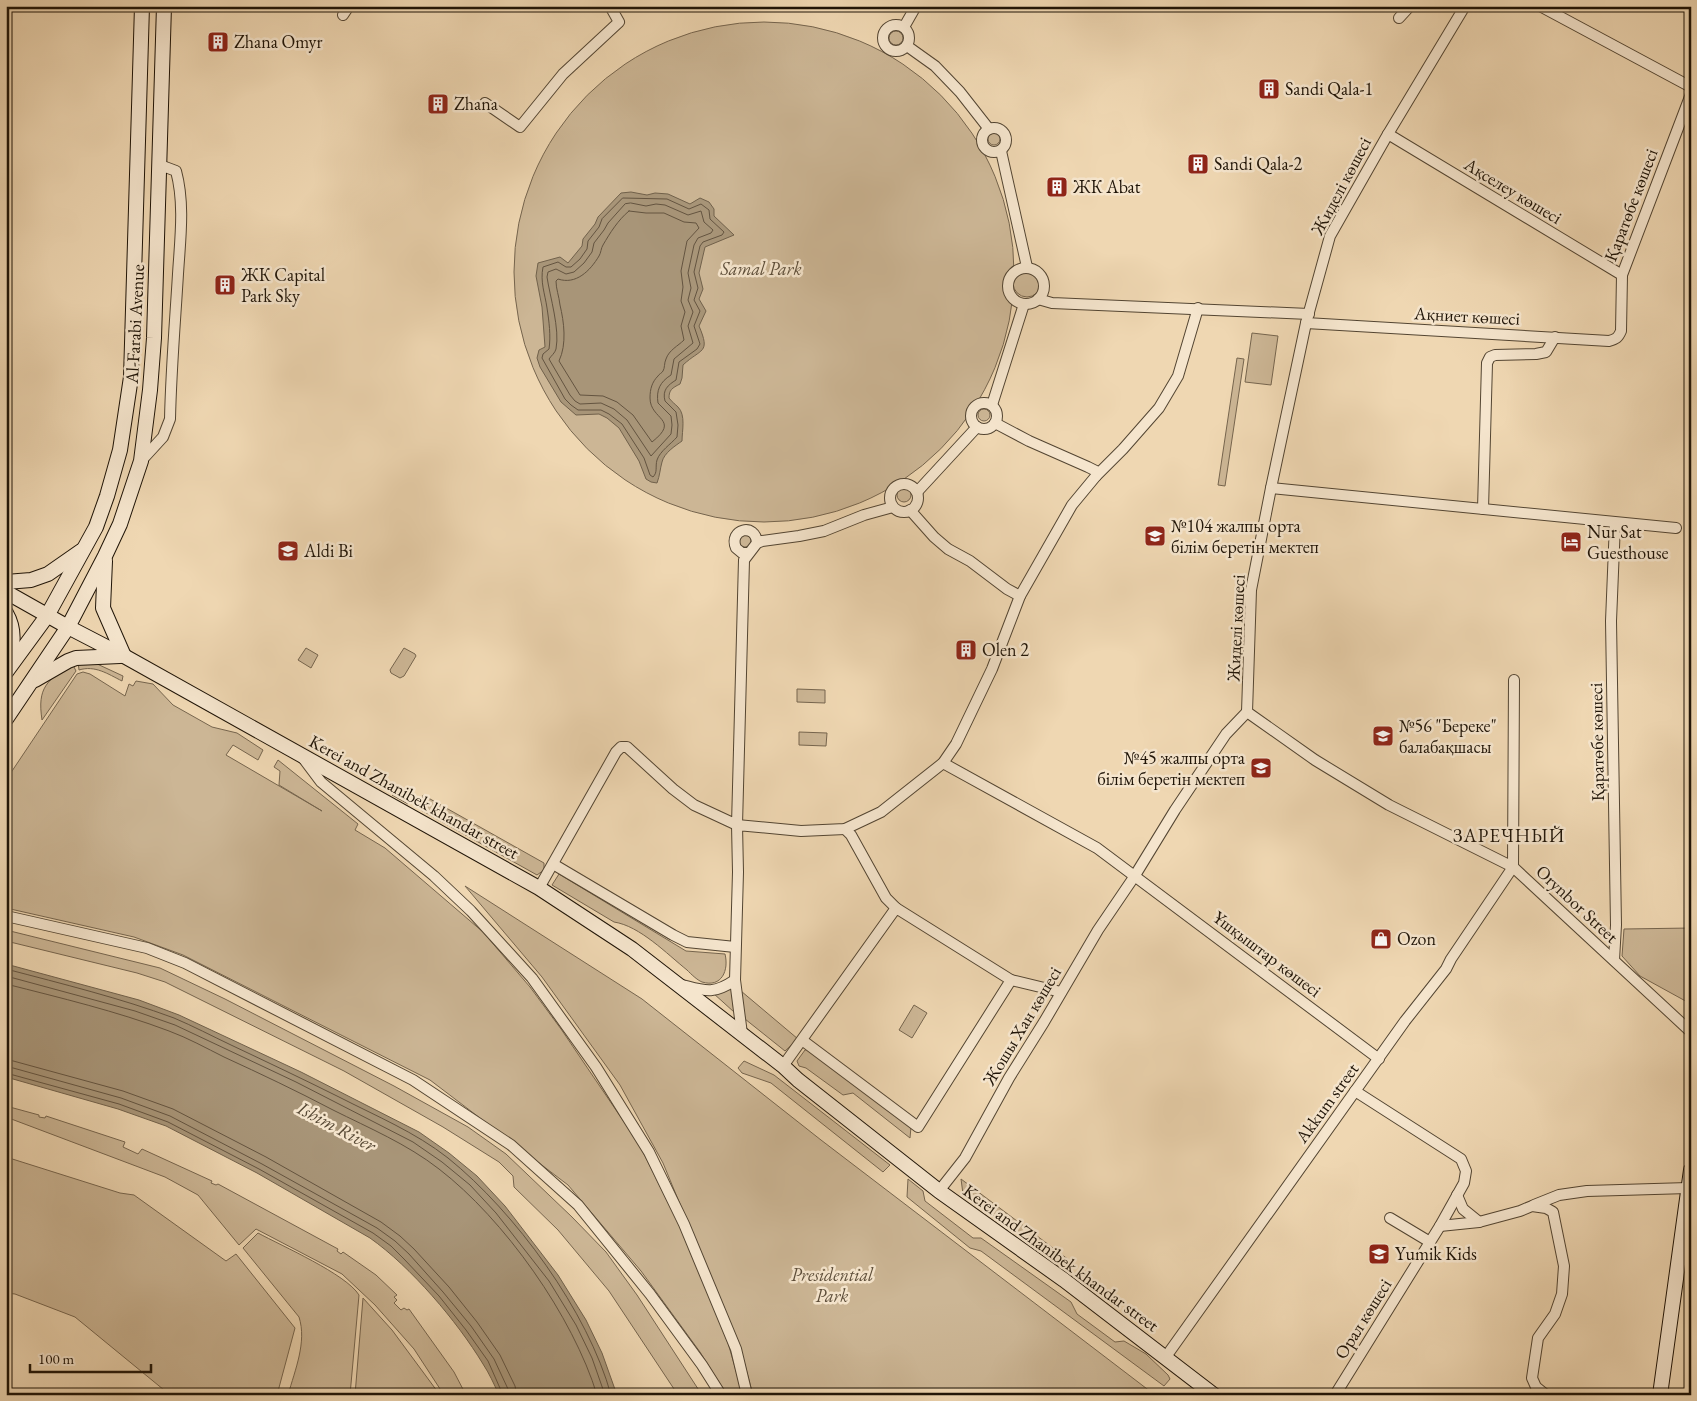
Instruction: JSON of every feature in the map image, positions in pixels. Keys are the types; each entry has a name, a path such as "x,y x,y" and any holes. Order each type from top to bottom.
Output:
{"main road":[{"name":"Al-Farabi Avenue","path":"6,671 47,616 96,527 108,496 120,450 131,377 142,6"},
{"name":"Al-Farabi Avenue","path":"6,719 68,627 120,524 141,461 152,372 164,6"},
{"path":"135,222 158,223"},
{"path":"6,582 31,580 48,574 83,549"},
{"path":"31,682 76,658 124,656 103,608 105,556"},
{"name":"Kerei and Zhanibek khandar street","path":"6,592 539,888 632,950 783,1066 801,1076 887,1150 939,1191 1064,1280 1214,1395"},
{"path":"6,612 13,631 13,644 6,671"},
{"path":"1660,1395 1691,1170"}],"street":[{"path":"343,15 349,6"},
{"path":"485,103 520,127 563,74 619,22 610,6"},
{"path":"904,27 916,6"},
{"path":"1399,18 1410,6"},
{"name":"Жиделі көшесі","path":"1247,712 1251,590 1270,488 1308,319 1330,236 1388,134 1466,6"},
{"path":"1540,6 1691,87"},
{"path":"899,25 904,27 910,39 907,46 902,50 893,51 885,46 883,42 884,33 890,26 899,25"},
{"path":"907,46 935,66 960,92 989,129"},
{"name":"Қаратөбе көшесі","path":"1621,331 1622,276 1691,94"},
{"path":"995,128 1006,134 1006,146 1001,151 995,153 988,151 984,146 982,140 984,133 989,129 995,128"},
{"name":"Ақселеу көшесі","path":"1388,134 1622,276"},
{"path":"1001,151 1027,267"},
{"path":"141,461 163,436 170,419 183,249 179,184 176,172 160,164"},
{"path":"1027,267 1036,270 1043,278 1044,287 1038,299 1024,304 1015,301 1009,294 1007,284 1010,275 1018,269 1027,267"},
{"name":"Ақниет көшесі","path":"1038,299 1052,303 1198,308 1308,319 1609,341 1619,336 1621,331"},
{"path":"992,405 1024,304"},
{"path":"539,888 616,752 622,747 627,747 673,789 694,805 737,825 801,831 845,830 881,812 943,763 956,744 992,669 1020,596 1072,505 1159,408 1178,376 1198,308"},
{"path":"1483,508 1487,363 1490,357 1495,355 1546,352 1555,337"},
{"path":"980,402 992,405 997,411 995,423 989,428 981,429 972,423 970,417 974,406 980,402"},
{"path":"995,423 1029,441 1088,467 1096,472 1096,476"},
{"path":"917,492 977,427"},
{"path":"908,484 917,492 916,506 910,510 901,512 893,507 890,496 896,486 908,484"},
{"path":"1270,488 1676,528"},
{"path":"742,1034 735,980 735,947 743,564 748,553 757,543 770,539 824,531 864,515 893,507"},
{"path":"910,510 948,549 970,561 1007,589 1020,596"},
{"name":"Қаратөбе көшесі","path":"1614,960 1616,925 1611,621 1615,523"},
{"path":"748,553 742,553 736,548 734,540 737,534 743,530 751,531 756,536 757,543"},
{"path":"1513,867 1514,680"},
{"name":"Orynbor Street","path":"1247,712 1315,760 1389,805 1513,867 1691,1032"},
{"name":"Жошы Хан көшесі","path":"939,1191 965,1158 1009,1078 1098,930 1210,757 1226,734 1247,712"},
{"path":"300,755 321,782 434,876 471,911 532,978 596,1067 648,1152 684,1224 736,1349 747,1395"},
{"name":"Ұшқыштар көшесі","path":"943,763 1096,848 1379,1059"},
{"path":"845,830 851,834 886,898 896,908 1011,980 1061,992"},
{"path":"553,864 687,942 735,947"},
{"name":"Akkum street","path":"1165,1358 1405,1021 1446,969 1513,867"},
{"path":"783,1066 896,908"},
{"path":"6,916 147,948 184,963 412,1080 511,1145 578,1205 650,1294 702,1365 721,1395"},
{"path":"678,984 709,992 735,980"},
{"path":"802,1040 918,1127 1011,980"},
{"name":"Орал көшесі","path":"1335,1395 1440,1226 1464,1183 1466,1171 1461,1159 1355,1091"},
{"path":"1440,1226 1479,1222 1520,1212 1559,1195 1587,1191 1688,1188"},
{"path":"1457,1195 1463,1209 1479,1222"},
{"path":"1532,1206 1546,1208 1553,1212 1564,1266 1562,1294 1555,1314 1538,1338 1532,1378 1536,1386 1546,1395"},
{"path":"1390,1218 1430,1242"}],"green space":[{"name":"Samal Park","path":"764,22 813,26 837,32 860,41 882,51 903,64 923,78 941,95 958,113 972,133 985,154 995,176 1004,199 1010,223 1014,272 1010,321 1004,345 995,368 985,390 972,411 958,431 941,449 923,466 903,480 882,493 860,503 837,512 813,518 764,522 715,518 691,512 668,503 646,493 625,480 605,466 587,449 570,431 556,411 543,390 533,368 524,345 518,321 514,272 518,223 524,199 533,176 543,154 556,133 570,113 587,95 605,78 625,64 646,51 668,41 691,32 715,26"},
{"path":"896,31 901,33 903,38 901,43 896,45 891,43 889,38 891,33"},
{"path":"996,133 999,134 999,144 992,145 989,144 988,137 989,134"},
{"path":"1027,269 1037,273 1041,283 1037,293 1027,297 1017,293 1013,283 1017,273"},
{"path":"1252,333 1278,336 1271,385 1245,382"},
{"path":"1237,358 1244,359 1225,486 1218,485"},
{"path":"982,409 986,409 990,415 986,421 982,421 978,417 978,413"},
{"path":"904,488 909,490 911,495 909,500 904,502 899,500 897,495 899,490"},
{"path":"743,535 747,535 751,541 747,547 743,547 739,543 739,539"},
{"path":"306,648 318,655 311,668 298,660"},
{"path":"404,648 416,656 404,676 400,678 391,673 390,670"},
{"path":"78,662 95,663 123,676 122,681 96,669 79,670"},
{"path":"72,663 76,671 42,720 41,700 46,686 50,680"},
{"path":"83,672 90,674 125,696 129,684 133,686 136,681 153,684 173,705 212,727 237,733 263,750 258,760 233,745 226,755 322,811 279,785 280,771 274,767 278,760 358,824 355,830 385,848 483,932 530,987 561,1029 639,1144 689,1244 728,1343 743,1395 727,1395 700,1352 641,1271 568,1185 430,1080 183,955 134,937 6,908 6,780 77,674"},
{"path":"797,689 825,690 825,703 797,702"},
{"path":"799,732 827,733 826,746 799,745"},
{"path":"400,791 408,795 408,804 392,795"},
{"path":"423,795 544,863 544,870 537,875 421,810"},
{"path":"559,874 686,951 725,954 726,966 723,976 715,982 709,983 698,980 662,949 634,929 614,922 552,885"},
{"name":"Presidential Park","path":"465,886 642,999 821,1140 1155,1395 753,1395 742,1354 663,1163 620,1085 542,977"},
{"path":"1691,928 1691,1004 1640,976 1622,956 1624,929"},
{"path":"6,930 160,968 225,999 394,1086 468,1127 506,1154 606,1252 637,1295 702,1395 678,1395 609,1291 558,1230 514,1187 513,1176 499,1162 443,1127 344,1071 165,982 137,973 6,941"},
{"path":"731,986 734,1012 713,993"},
{"path":"741,991 798,1039 785,1051 745,1019"},
{"path":"914,1005 927,1013 912,1038 899,1030"},
{"path":"809,1049 911,1127 910,1138 853,1093 843,1095 806,1068 799,1066 797,1061 805,1050"},
{"path":"744,1061 774,1075 890,1165 883,1172 771,1083 742,1073 738,1068"},
{"path":"6,1106 39,1115 39,1117 45,1118 46,1116 125,1142 123,1147 138,1154 142,1149 212,1181 211,1183 218,1184 338,1249 337,1251 341,1254 343,1252 376,1275 397,1295 394,1297 397,1300 394,1303 401,1310 404,1308 409,1309 454,1372 466,1395 444,1395 414,1349 375,1305 342,1274 256,1229 239,1245 198,1195 165,1177 6,1117"},
{"path":"6,1157 120,1193 134,1195 226,1261 236,1254 295,1328 277,1395 167,1395 164,1390 75,1317 15,1294 6,1293"},
{"path":"908,1179 923,1191 925,1201 973,1238 981,1238 1071,1302 1077,1314 1115,1342 1124,1341 1146,1354 1170,1379 1164,1386 981,1251 970,1248 907,1197"},
{"path":"961,1179 1069,1260 1064,1265 963,1194"},
{"path":"258,1233 328,1270 341,1278 359,1295 350,1395 288,1395 301,1346 301,1327 299,1317 243,1248"},
{"path":"363,1298 392,1330 440,1395 355,1395"}],"water":[{"path":"631,192 647,195 655,193 668,194 690,204 700,198 709,202 714,209 714,216 734,235 705,247 699,273 703,289 699,299 706,311 699,326 704,346 699,353 683,365 680,384 670,391 669,398 682,414 682,441 665,456 657,483 646,479 639,461 619,428 599,414 576,415 561,402 540,367 537,358 539,350 545,347 542,307 536,276 538,263 560,257 568,263 582,246 583,239 598,217 621,193"},
{"name":"Ishim River","path":"6,964 139,1000 179,1015 301,1072 419,1132 449,1153 477,1176 505,1206 558,1275 586,1320 602,1353 617,1395 499,1395 483,1364 447,1313 417,1279 370,1238 257,1173 166,1126 118,1109 6,1077"}],"place":[{"name":"Zhana Omyr","path":"218,42"},
{"name":"Sandi Qala-1","path":"1269,89"},
{"name":"Zhana","path":"438,104"},
{"name":"Sandi Qala-2","path":"1198,164"},
{"name":"ЖК Abat","path":"1057,187"},
{"name":"ЖК Capital Park Sky","path":"225,285"},
{"name":"№104 жалпы орта білім беретін мектеп","path":"1155,536"},
{"name":"Nur Sat Guesthouse","path":"1571,542"},
{"name":"Aldi Bi","path":"288,551"},
{"name":"Olen 2","path":"966,650"},
{"name":"№56 \"Береке\" балабақшасы","path":"1383,736"},
{"name":"№45 жалпы орта білім беретін мектеп","path":"1261,768"},
{"name":"Ozon","path":"1381,939"},
{"name":"Yumik Kids","path":"1379,1254"}],"district":[{"name":"ЗАРЕЧНЫЙ","path":"1509,835"}]}
